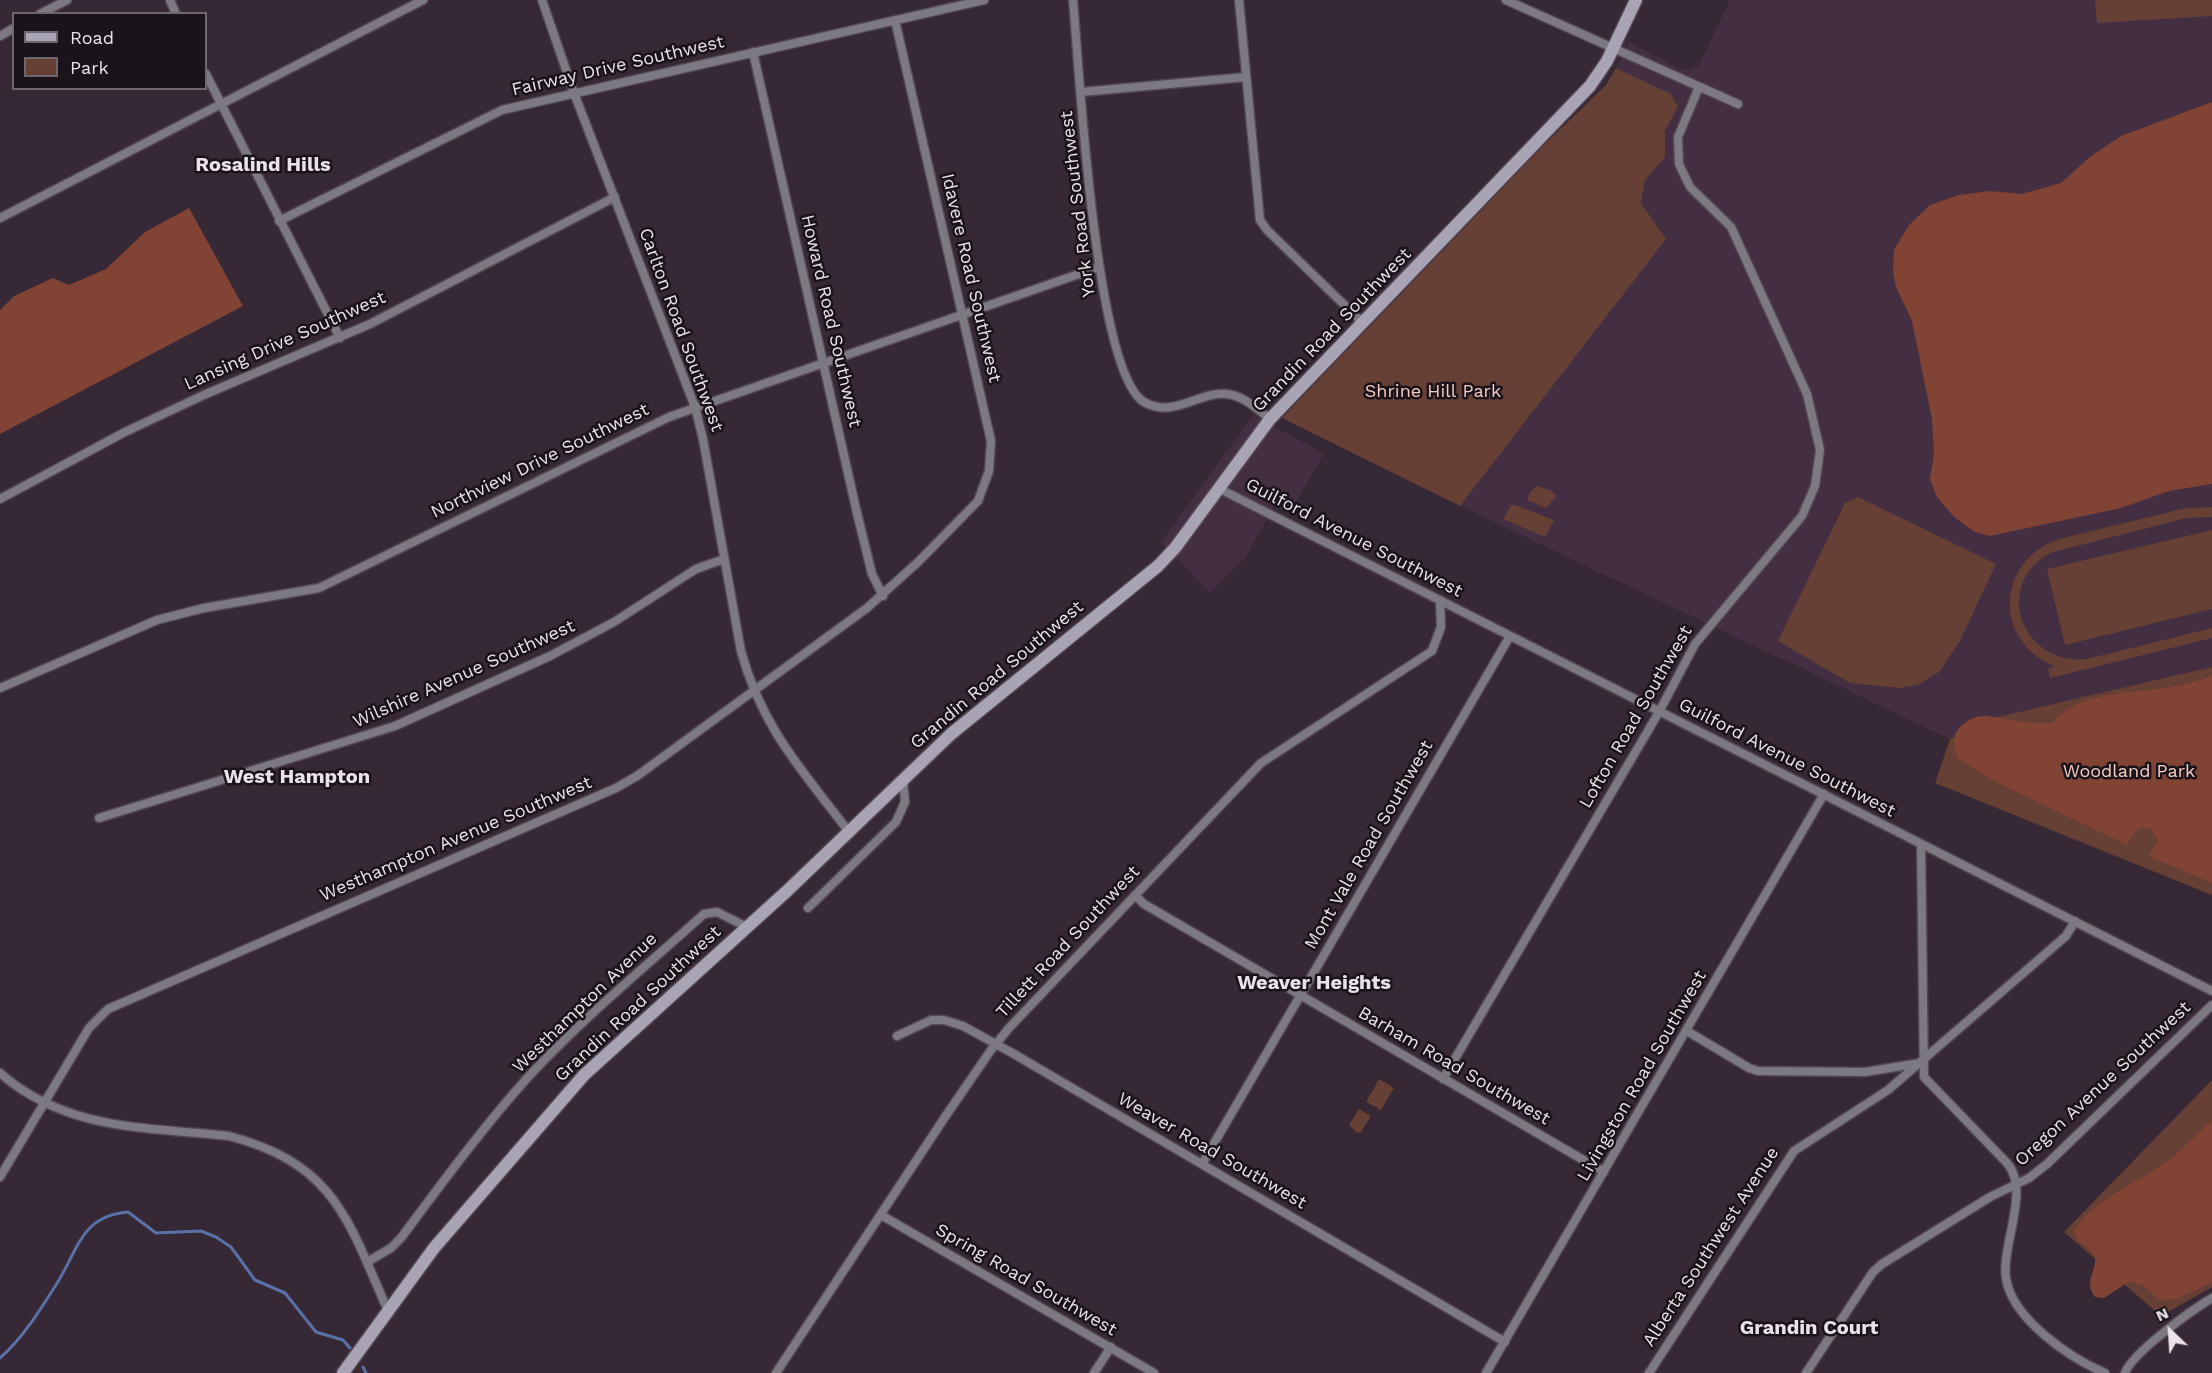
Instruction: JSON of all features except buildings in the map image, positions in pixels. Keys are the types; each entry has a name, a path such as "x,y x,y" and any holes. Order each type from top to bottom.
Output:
{"street":[{"path":"44,12 67,0"},
{"path":"0,218 423,0"},
{"name":"Carlton Road Southwest","path":"542,0 574,93 695,407 703,439 741,651 753,692 773,731 849,832"},
{"name":"Fairway Drive Southwest","path":"279,220 487,115 574,93 984,0"},
{"name":"York Road Southwest","path":"1073,0 1099,267 1117,352 1126,379 1136,396 1152,406 1172,407 1226,394 1249,402 1270,419"},
{"path":"1239,0 1263,225 1363,323"},
{"path":"1506,0 1738,105"},
{"name":"Grandin Road Southwest","path":"344,1373 406,1283 462,1214 576,1084 849,832 903,779 976,714 1158,566 1198,519 1270,419 1590,86 1613,49 1635,0"},
{"name":"Idavere Road Southwest","path":"895,20 992,453 984,489 978,501 950,532"},
{"name":"Howard Road Southwest","path":"753,52 872,574 883,596"},
{"path":"207,76 340,338"},
{"path":"1081,92 1246,77"},
{"name":"Lofton Road Southwest","path":"1443,1079 1659,712 1701,635 1802,516 1815,486 1820,458 1819,438 1807,394 1731,227 1690,187 1679,164 1678,137 1699,87"},
{"name":"Lansing Drive Southwest","path":"0,499 84,452 155,418 340,338 615,197"},
{"name":"Northview Drive Southwest","path":"0,688 157,620 204,608 319,588 641,428 695,407 1099,267"},
{"name":"Guilford Avenue Southwest","path":"1220,489 2212,991"},
{"name":"Westhampton Avenue Southwest","path":"0,1177 89,1028 108,1009 616,788 637,776 883,596 950,532"},
{"name":"Wilshire Avenue Southwest","path":"99,818 394,726 550,657 614,622 696,568 724,559"},
{"name":"Tillett Road Southwest","path":"776,1373 996,1044 1261,763 1432,651 1441,627 1440,600"},
{"name":"Mont Vale Road Southwest","path":"1202,1164 1510,636"},
{"path":"808,908 896,822 905,802 903,779"},
{"name":"Livingston Road Southwest","path":"1486,1373 1824,794"},
{"path":"1921,844 1923,1062 1927,1082 2013,1169 2016,1186 2005,1260 2009,1291 2023,1314 2087,1369 2105,1373"},
{"name":"Barham Road Southwest","path":"1135,895 1144,904 1604,1172"},
{"name":"Westhampton Avenue","path":"367,1262 391,1248 401,1238 473,1143 530,1076 633,976 704,914 717,912 747,927"},
{"name":"Alberta Southwest Avenue","path":"1649,1373 1794,1151 1888,1090 1923,1062 2066,936 2075,921"},
{"name":"Oregon Avenue Southwest","path":"1806,1373 1859,1292 1882,1264 1990,1197 2016,1186 2058,1154 2212,1005"},
{"name":"Weaver Road Southwest","path":"897,1036 931,1020 944,1020 996,1044 1505,1342"},
{"path":"1687,1031 1749,1068 1758,1071 1865,1072 1923,1062"},
{"path":"0,1073 44,1103 91,1121 229,1136 273,1150 303,1167 332,1195 353,1229 388,1311"},
{"name":"Spring Road Southwest","path":"881,1215 1154,1373"},
{"path":"2126,1373 2134,1359 2178,1322 2212,1298"},
{"path":"1094,1373 1111,1347"}],"shaded area":[{"path":"1730,0 2212,0 2212,670 1998,717 1950,739 1460,506 1665,239 1641,203 1645,180 1665,157 1665,131 1678,107 1648,84 1616,68 1629,42 1683,70 1698,67"},
{"path":"1253,415 1324,454 1290,512 1274,506 1245,558 1210,593 1161,542"}],"green space":[{"path":"2095,0 2212,0 2212,16 2097,23"},
{"name":"Shrine Hill Park","path":"1616,68 1671,94 1678,107 1665,131 1665,157 1645,180 1641,203 1666,239 1460,506 1282,418 1542,147 1606,85"},
{"path":"2212,102 2212,484 2169,491 2121,508 1990,536 1975,532 1954,517 1937,497 1930,479 1934,454 1932,419 1912,321 1896,287 1893,272 1894,250 1909,225 1930,205 1959,195 1990,191 2022,194 2061,183 2091,156 2121,136"},
{"path":"189,208 243,306 0,434 0,310 14,296 53,278 69,285 106,269 145,232"},
{"path":"1537,486 1550,490 1556,496 1546,508 1527,500 1530,492"},
{"path":"1858,497 1996,564 1960,641 1939,672 1918,685 1900,688 1850,683 1778,641 1845,503"},
{"path":"1512,504 1554,520 1545,537 1503,519"},
{"path":"2212,507 2212,517 2186,518 2050,553 2032,567 2022,584 2019,602 2022,621 2031,637 2046,650 2064,658 2087,659 2212,628 2212,638 2050,678 2048,668 2054,666 2033,653 2019,637 2012,618 2010,599 2015,579 2025,562 2041,548 2063,538 2186,508"},
{"path":"2212,530 2212,609 2065,645 2047,569"},
{"name":"Woodland Park","path":"2212,667 2212,895 1935,783 1950,739 1998,717"},
{"name":"Woodland Park","path":"2212,676 2212,883 2149,856 2158,840 2151,829 2139,829 2127,845 1998,783 1958,759 1954,742 1955,734 1960,727 1975,718 1990,716 2023,722 2052,723 2063,712 2091,699 2176,686"},
{"path":"1379,1079 1394,1088 1381,1110 1366,1102"},
{"path":"2212,1080 2212,1287 2161,1316 2064,1232"},
{"path":"1359,1109 1371,1116 1361,1132 1357,1133 1349,1125"},
{"path":"2212,1120 2212,1282 2177,1299 2159,1300 2144,1286 2130,1281 2104,1298 2095,1297 2090,1281 2095,1256 2073,1232 2091,1211 2166,1162"}],"waterway":[{"path":"0,1358 32,1321 59,1280 77,1245 91,1227 113,1215 128,1212 156,1233 201,1231 216,1237 231,1247 255,1280 285,1293 316,1332 343,1340 350,1348"},
{"path":"363,1367 366,1373"}],"district":[{"name":"Rosalind Hills","path":"263,165"},
{"name":"West Hampton","path":"297,777"},
{"name":"Weaver Heights","path":"1314,983"},
{"name":"Grandin Court","path":"1809,1328"}]}
